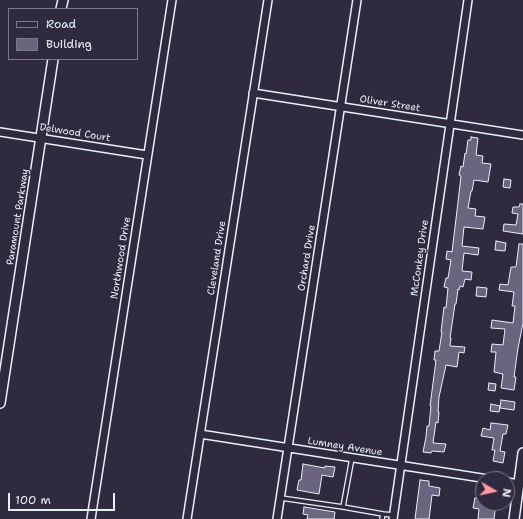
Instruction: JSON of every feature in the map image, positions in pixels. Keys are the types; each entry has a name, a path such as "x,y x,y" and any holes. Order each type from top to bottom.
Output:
{"street":[{"name":"Northwood Drive","path":"91,519 172,0"},
{"name":"Cleveland Drive","path":"187,519 268,0"},
{"name":"Orchard Drive","path":"277,519 357,0"},
{"name":"McConkey Drive","path":"393,517 468,0"},
{"name":"Paramount Parkway","path":"0,403 53,60"},
{"name":"Oliver Street","path":"253,93 523,135"},
{"name":"Delwood Court","path":"0,132 147,155"},
{"name":"Lumney Avenue","path":"200,434 475,477"},
{"path":"516,515 523,453"},
{"path":"515,483 519,484"}],"lane":[{"path":"343,507 352,458"},
{"path":"280,498 343,507 393,517"},
{"path":"382,514 382,519"}],"building":[{"path":"471,137 478,138 476,155 483,156 482,163 491,164 488,182 474,180 468,208 476,209 475,216 485,217 483,229 464,227 462,246 479,248 478,255 464,253 462,271 472,272 471,280 465,279 463,287 460,286 459,290 458,289 450,346 465,347 464,353 459,352 457,367 446,365 439,397 438,423 436,422 433,443 446,444 444,452 423,452 427,426 429,426 436,360 434,360 435,351 439,351 444,307 446,308 448,288 444,287 446,278 448,278 451,260 446,259 447,251 452,252 461,176 459,175 461,166 463,167 468,140 471,140"},
{"path":"504,179 511,180 510,188 503,187"},
{"path":"520,204 523,204 523,234 503,231 504,224 516,225 518,214 512,213 513,207 519,207"},
{"path":"496,241 506,243 505,251 495,250"},
{"path":"519,244 523,244 523,323 514,377 516,377 514,390 501,388 503,374 494,372 496,352 491,352 492,344 503,345 505,329 491,328 492,320 513,323 515,306 512,306 514,292 499,290 500,284 508,285 511,267 516,267"},
{"path":"477,287 487,288 486,297 476,296"},
{"path":"489,383 496,384 495,391 488,390"},
{"path":"501,400 515,402 514,410 500,408"},
{"path":"491,404 500,406 499,412 490,411"},
{"path":"491,423 508,425 506,434 503,434 500,451 505,452 503,463 493,461 495,450 492,450 494,438 481,436 483,428 490,430"},
{"path":"303,464 325,468 325,466 335,467 333,477 322,475 319,494 297,490 299,480 301,480"},
{"path":"420,480 429,481 429,486 440,488 439,496 432,495 429,519 415,519"},
{"path":"475,498 475,508 473,508"},
{"path":"304,507 335,512 334,519 307,519 308,515 303,514"},
{"path":"479,511 495,511 494,519 478,519"}]}
